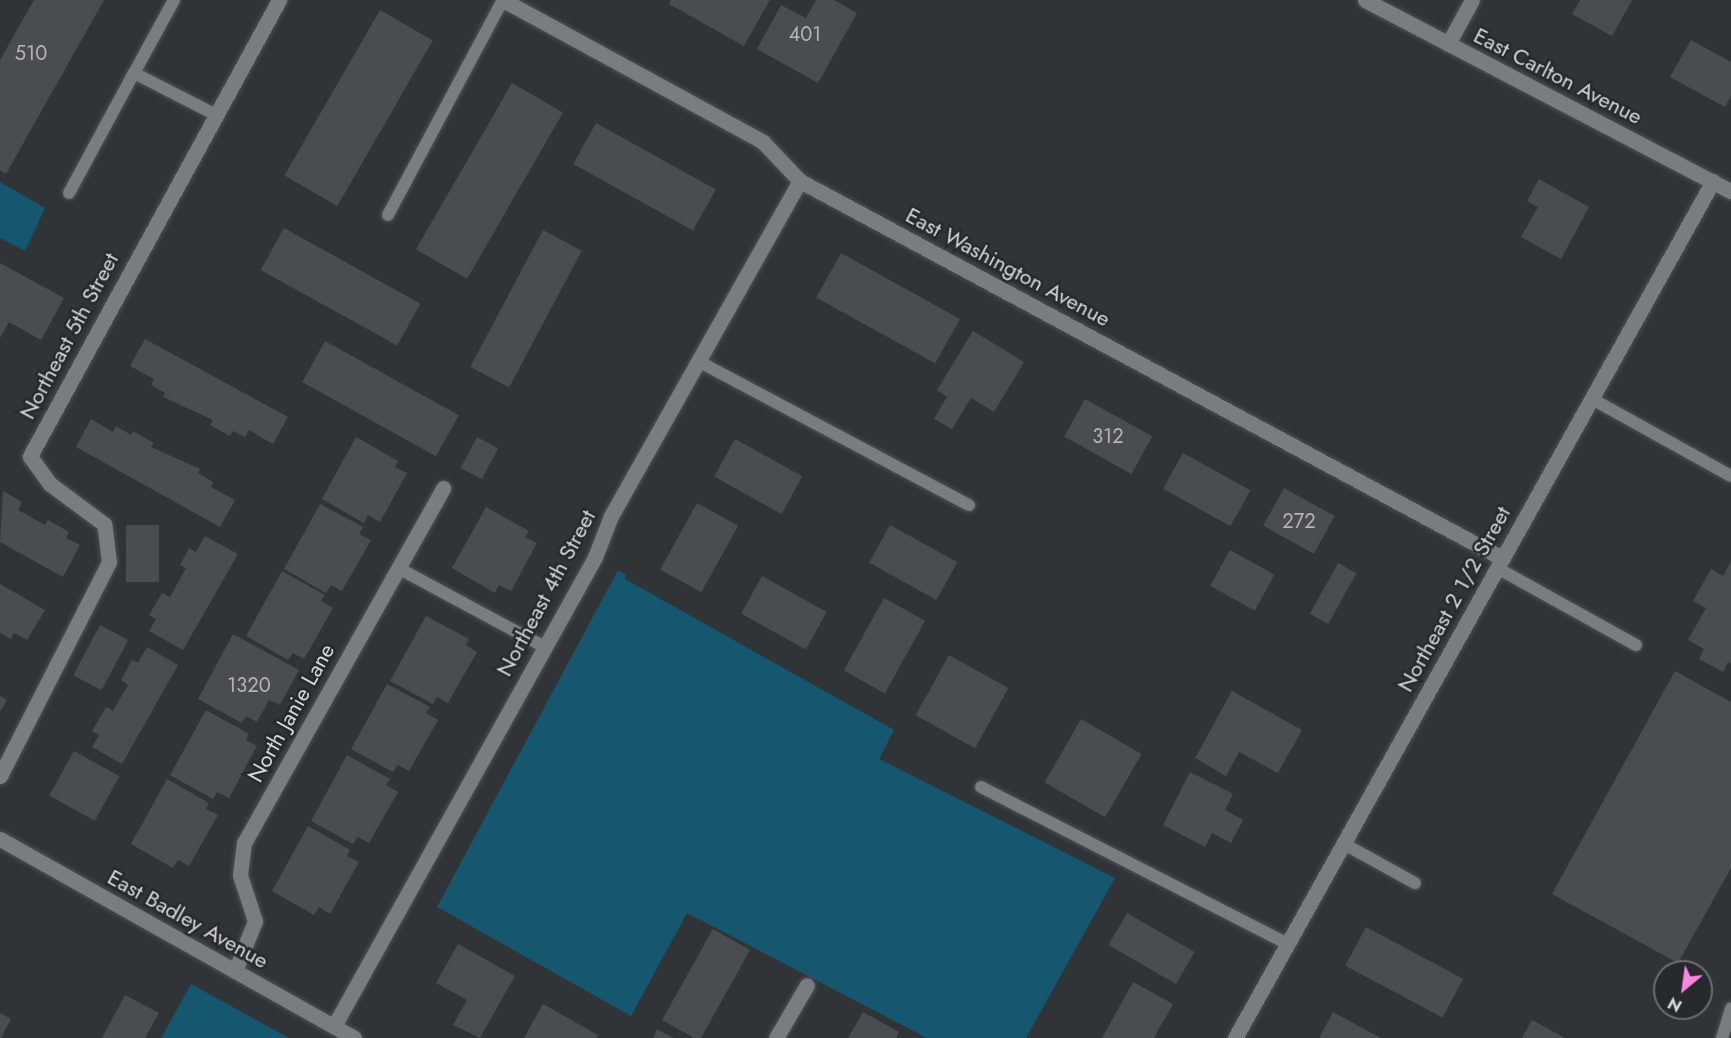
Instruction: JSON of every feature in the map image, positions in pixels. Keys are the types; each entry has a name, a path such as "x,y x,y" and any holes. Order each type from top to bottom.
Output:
{"street":[{"name":"Northeast 5th Street","path":"0,776 109,562 104,524 50,484 30,456 279,0"},
{"name":"East Washington Avenue","path":"503,0 763,142 800,181 1500,563"},
{"name":"East Carlton Avenue","path":"1365,0 1731,191"},
{"path":"1448,44 1472,0"},
{"name":"Northeast 4th Street","path":"334,1026 595,557 611,516 800,181"},
{"name":"Northeast 2 1/2 Street","path":"1235,1038 1713,181"},
{"name":"North Janie Lane","path":"235,971 255,921 240,875 244,843 443,488"},
{"name":"East Badley Avenue","path":"0,839 354,1038"},
{"path":"776,1038 807,985"}],"lane":[{"path":"69,193 174,0"},
{"path":"388,215 503,0"},
{"path":"134,73 216,115"},
{"path":"698,361 969,505"},
{"path":"1592,399 1731,476"},
{"path":"1500,563 1636,645"},
{"path":"398,568 545,647"},
{"path":"981,787 1288,944"},
{"path":"1344,844 1415,883"},
{"path":"1722,1038 1731,1008"}],"shaded area":[{"path":"0,182 45,208 25,251 0,238"},
{"path":"618,570 626,575 625,579 894,730 879,759 1115,878 1026,1038 927,1038 687,913 631,1016 437,907"},
{"path":"191,984 289,1038 161,1038"}],"building":[{"path":"34,0 104,0 6,174 0,170 0,60"},
{"path":"671,0 770,0 744,46 669,4"},
{"path":"816,0 834,0 857,13 818,83 757,49 781,5 806,18"},
{"path":"1580,0 1632,0 1612,36 1572,14"},
{"path":"380,10 433,40 337,206 284,175"},
{"path":"1691,40 1731,62 1731,96 1725,107 1670,77"},
{"path":"512,83 563,112 467,279 416,249"},
{"path":"596,123 716,189 693,231 573,164"},
{"path":"1539,179 1589,207 1561,259 1521,237 1538,207 1527,201"},
{"path":"284,228 420,304 397,346 261,270"},
{"path":"543,230 582,251 509,388 470,367"},
{"path":"841,253 960,319 935,364 816,298"},
{"path":"0,263 64,298 41,340 9,322 0,338"},
{"path":"973,331 1024,362 994,412 971,398 952,429 934,419 947,397 937,390"},
{"path":"145,339 288,417 273,444 249,430 245,437 233,431 230,436 210,425 213,420 163,397 165,393 151,385 154,379 130,366"},
{"path":"325,341 459,415 436,456 302,382"},
{"path":"1085,399 1152,436 1131,474 1064,437"},
{"path":"91,419 113,432 116,426 131,435 133,431 154,443 151,447 200,469 198,473 213,482 211,487 235,500 220,527 76,447"},
{"path":"356,437 398,461 395,467 407,473 380,522 368,515 364,523 322,499"},
{"path":"477,437 498,448 482,479 461,468"},
{"path":"735,439 802,476 781,514 714,477"},
{"path":"1183,453 1250,490 1230,526 1163,489"},
{"path":"1284,488 1335,516 1314,554 1263,526"},
{"path":"3,491 22,502 18,510 45,525 48,520 69,532 66,538 80,545 63,577 0,542"},
{"path":"697,503 738,526 701,592 660,569"},
{"path":"320,504 363,527 359,534 371,540 342,591 331,585 326,593 284,569"},
{"path":"486,507 529,531 525,537 537,543 511,591 499,585 495,593 452,568"},
{"path":"126,525 159,525 159,582 126,582"},
{"path":"890,525 957,562 936,600 869,563"},
{"path":"205,536 238,554 183,650 149,631 156,619 149,615 162,593 170,597 186,568 180,565 189,548 196,552"},
{"path":"1230,550 1275,575 1255,611 1210,586"},
{"path":"1731,561 1731,664 1728,662 1723,672 1699,659 1704,649 1688,640 1706,608 1693,601 1711,569 1723,576"},
{"path":"1338,563 1356,573 1328,624 1310,614"},
{"path":"282,571 325,595 321,601 333,608 304,659 293,653 288,660 246,636"},
{"path":"762,576 827,612 806,649 741,614"},
{"path":"0,584 45,610 27,640 14,633 11,639 0,633"},
{"path":"884,598 925,621 885,693 844,671"},
{"path":"426,616 469,639 466,645 477,652 448,703 437,697 433,704 390,681"},
{"path":"100,625 128,640 101,690 73,675"},
{"path":"233,634 299,670 280,705 269,700 257,722 246,716 242,723 198,699"},
{"path":"147,647 178,665 122,764 92,747 99,735 92,731 106,707 113,711 128,685 121,680 132,660 138,663"},
{"path":"949,655 1008,688 975,748 916,715"},
{"path":"1675,671 1731,702 1731,868 1680,960 1673,960 1552,894"},
{"path":"387,684 430,707 426,713 438,720 409,771 398,765 393,772 351,749"},
{"path":"1232,691 1302,730 1278,773 1239,752 1226,776 1195,758"},
{"path":"0,696 7,700 0,712"},
{"path":"206,710 249,734 246,740 257,746 229,798 217,792 213,799 170,775"},
{"path":"1081,719 1142,754 1105,817 1044,782"},
{"path":"74,751 119,776 95,821 49,796"},
{"path":"347,755 390,779 386,785 398,792 369,843 358,837 353,844 311,821"},
{"path":"1190,772 1233,794 1225,810 1243,820 1231,843 1212,833 1205,847 1163,825"},
{"path":"167,779 209,803 206,809 218,815 189,866 178,860 173,868 131,844"},
{"path":"308,826 350,850 347,856 359,862 330,914 319,907 314,915 272,891"},
{"path":"1127,913 1195,952 1176,984 1108,945"},
{"path":"1366,927 1463,979 1442,1017 1345,966"},
{"path":"713,929 750,950 701,1038 694,1038 662,1020"},
{"path":"458,944 515,976 480,1038 453,1025 467,1000 436,983"},
{"path":"1133,982 1173,1004 1154,1038 1102,1038"},
{"path":"125,995 159,1013 145,1038 102,1038"},
{"path":"543,1004 598,1035 596,1038 524,1038"},
{"path":"863,1012 899,1032 896,1038 848,1038"},
{"path":"1333,1012 1381,1038 1319,1038"},
{"path":"0,1013 11,1019 1,1038 0,1038"},
{"path":"1532,1020 1565,1038 1522,1038"},
{"path":"657,1029 674,1038 653,1038"}]}
